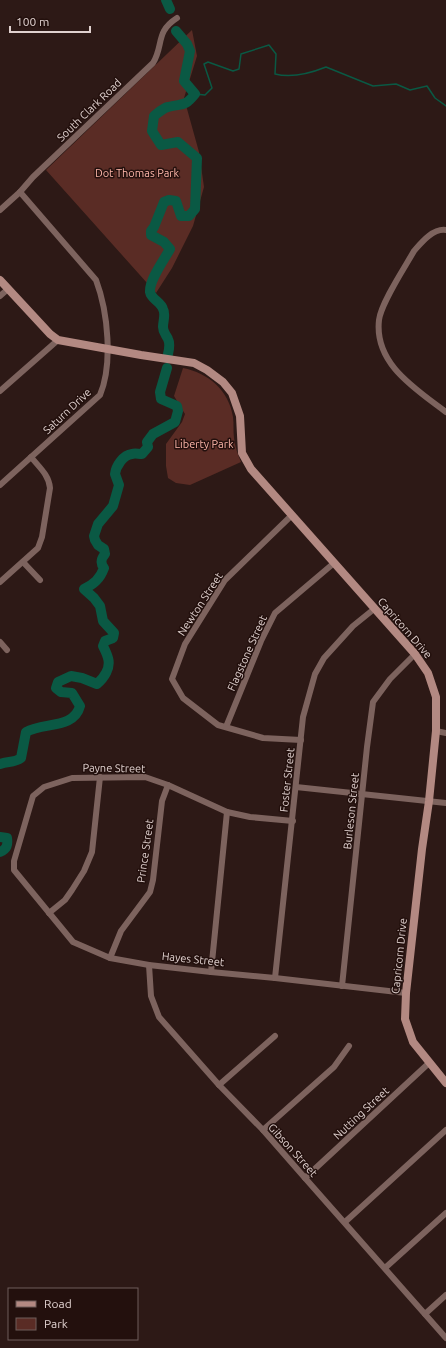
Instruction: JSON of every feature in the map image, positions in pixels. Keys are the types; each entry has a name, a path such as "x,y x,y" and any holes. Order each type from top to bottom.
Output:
{"street":[{"name":"South Clark Road","path":"0,210 153,63 157,57 162,32 170,22 177,18"},
{"name":"Saturn Drive","path":"0,485 100,395 104,386 109,349 102,294 96,280 20,192"},
{"path":"446,230 439,230 433,233 414,251 384,306 379,319 379,333 382,348 389,362 409,384 446,412"},
{"path":"0,280 50,334 58,340 0,391"},
{"path":"0,296 8,289"},
{"name":"Capricorn Drive","path":"58,340 194,363 207,370 223,382 232,393 240,416 242,453 251,469 415,654 428,673 436,697 436,731 406,992 405,1019 413,1042 446,1083"},
{"path":"0,582 38,548 42,537 50,482 45,473 31,457"},
{"name":"Newton Street","path":"226,727 218,725 183,698 172,679 185,644 225,580 292,515"},
{"path":"24,562 40,580"},
{"name":"Flagstone Street","path":"226,727 261,641 275,614 334,563"},
{"name":"Foster Street","path":"276,978 303,717 315,674 324,658 353,626 374,609"},
{"path":"0,642 7,650"},
{"name":"Burleson Street","path":"342,986 373,702 390,680 415,654"},
{"path":"226,727 263,738 301,740"},
{"path":"436,731 446,733"},
{"path":"49,913 65,900 84,871 92,852 100,777"},
{"name":"Payne Street","path":"14,870 14,861 34,796 44,787 72,778 145,777 168,784 227,812 250,817 293,821"},
{"name":"Prince Street","path":"110,958 121,930 150,892 153,880 162,801 168,784"},
{"path":"296,786 446,803"},
{"path":"211,972 227,812"},
{"name":"Hayes Street","path":"14,870 73,942 110,958 150,965 406,992"},
{"name":"Gibson Street","path":"150,965 151,996 159,1017 219,1085 263,1130 446,1338"},
{"path":"219,1085 275,1036"},
{"path":"263,1130 334,1067 350,1046"},
{"name":"Nutting Street","path":"305,1178 429,1063"},
{"path":"345,1222 446,1130"},
{"path":"385,1268 446,1213"},
{"path":"425,1314 446,1295"}],"green space":[{"name":"Dot Thomas Park","path":"192,30 197,56 184,98 199,152 204,187 193,226 172,268 156,293 46,170"},
{"name":"Liberty Park","path":"183,368 192,370 209,379 216,384 227,399 231,407 233,417 235,445 241,462 190,485 176,483 168,478 166,466 166,444 182,422 185,414 174,396"}],"waterway":[{"path":"166,0 170,9"},
{"path":"168,354 169,342 163,329 164,311 160,304 152,297 150,287 154,276 170,249 164,242 151,235 151,231 164,202 169,200 176,201 181,216 189,216 195,209 197,158 178,142 161,145 152,131 154,116 166,108 185,103 195,94 184,81 190,51 187,44 176,31"},
{"path":"195,94 205,95 212,88 204,64 208,62 233,71 239,69 241,54 269,45 276,54 275,74 301,74 326,67 373,86 396,84 410,90 427,86 435,98 446,106"},
{"path":"0,764 16,761 21,758 26,732 65,722 77,713 80,706 72,693 61,692 56,688 58,682 71,676 82,678 97,684 108,669 109,662 103,646 105,641 113,638 114,633 103,621 100,606 84,589 96,581 104,568 102,564 105,554 104,549 98,545 94,536 98,524 113,506 119,485 115,474 120,461 129,455 142,454 148,447 147,442 153,434 175,422 178,411 177,406 161,399 160,392 167,368"},
{"path":"0,837 7,838 6,848 0,852"}]}
